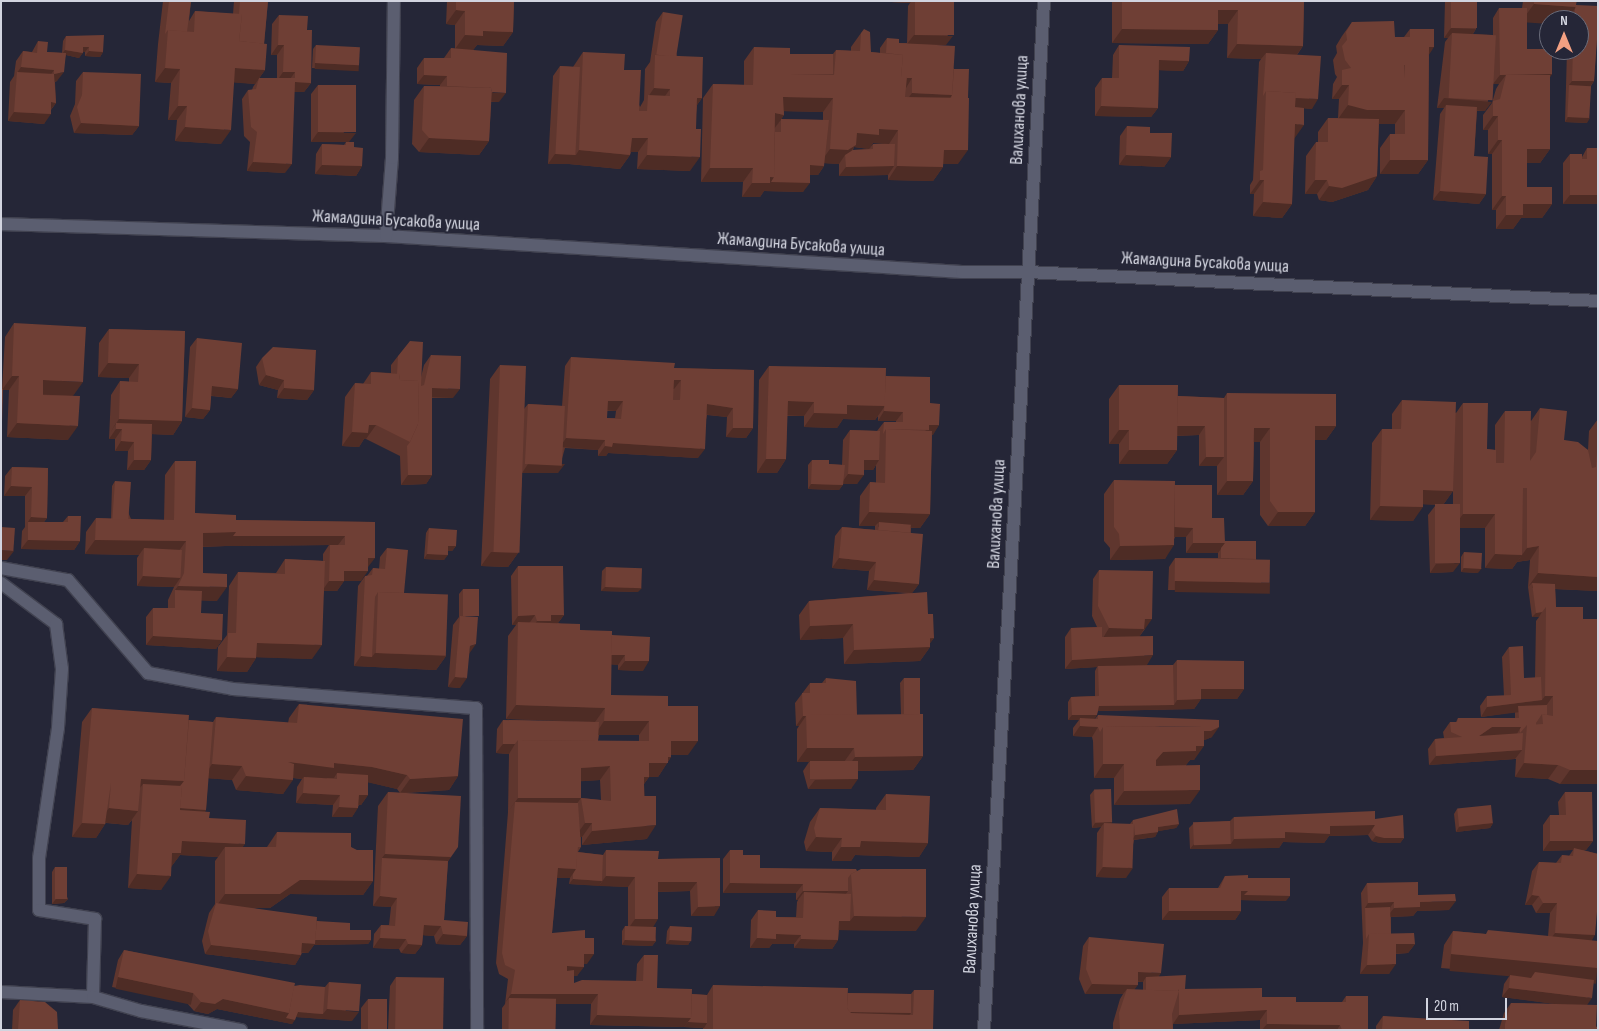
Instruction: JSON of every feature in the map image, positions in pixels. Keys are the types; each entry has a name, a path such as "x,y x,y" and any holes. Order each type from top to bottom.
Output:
{"street":[{"path":"386,236 392,158 394,1"},
{"name":"Валиханова улица","path":"984,1030 1044,1"},
{"name":"Жамалдина Бусакова улица","path":"1,224 386,236 962,272 1028,272 1598,301"},
{"path":"1,568 68,580 148,673 234,689 476,708 477,1030"},
{"path":"1,583 56,624 62,669 58,728 39,858 39,910 95,919 93,997"},
{"path":"1,992 93,997 141,1011 241,1030"}],"building":[{"path":"169,1 191,1 187,32 168,30 165,34"},
{"path":"240,1 268,1 264,44 239,41 242,14 239,14"},
{"path":"456,1 514,1 513,32 483,31 483,36 465,35 465,11 456,10"},
{"path":"915,1 954,1 954,35 915,35"},
{"path":"1122,1 1304,1 1303,46 1237,44 1238,10 1218,10 1218,30 1122,29"},
{"path":"1451,1 1477,1 1477,28 1451,28"},
{"path":"1534,1 1576,1 1576,7 1534,4"},
{"path":"1576,5 1598,6 1594,81 1572,81 1573,60 1589,60 1589,10 1575,9"},
{"path":"1499,8 1527,8 1527,49 1539,49 1539,60 1552,60 1552,74 1500,75"},
{"path":"195,11 242,14 239,41 267,44 265,70 235,68 231,130 185,127 187,106 178,106 180,69 165,68 168,30 194,32"},
{"path":"663,12 683,15 676,58 656,54"},
{"path":"279,15 308,16 307,30 312,30 311,83 295,82 292,164 253,162 257,132 251,127 248,90 256,89 259,78 295,78 295,72 283,72 284,45 278,45"},
{"path":"1394,21 1395,37 1410,37 1410,29 1434,29 1434,47 1429,47 1428,160 1390,160 1390,134 1405,134 1405,110 1367,110 1348,105 1349,85 1342,85 1342,70 1351,68 1345,60 1342,46 1347,40 1346,32 1352,22"},
{"path":"864,29 870,32 871,52 903,55 901,77 907,77 905,97 969,98 968,150 944,150 943,167 897,166 898,130 879,129 879,135 857,133 856,145 848,150 830,149 833,98 783,97 784,115 775,113 774,177 770,177 770,183 752,183 753,168 710,168 713,84 753,85 754,47 790,48 790,74 834,75 836,50 860,51 861,33"},
{"path":"1452,33 1496,35 1493,100 1449,98"},
{"path":"104,35 103,52 89,51 89,47 83,47 83,53 65,50 66,36"},
{"path":"887,38 899,39 899,43 955,46 952,95 912,93 912,78 901,77 903,55 886,53"},
{"path":"38,41 48,42 47,52 66,53 64,72 54,74 54,70 21,67 23,51 37,53"},
{"path":"316,45 360,47 359,65 315,63"},
{"path":"1119,45 1190,47 1189,61 1159,60 1158,108 1101,106 1102,78 1119,78"},
{"path":"451,48 507,53 506,93 492,92 492,88 447,86 447,76 424,75 424,58 451,58"},
{"path":"583,52 625,54 624,70 641,70 639,111 647,111 648,95 670,96 670,89 654,88 655,55 703,57 702,98 697,98 696,129 701,129 700,157 647,155 648,138 632,138 630,155 579,150"},
{"path":"1266,53 1321,56 1318,99 1295,98 1296,93 1266,91 1263,96"},
{"path":"790,54 833,54 833,74 790,74"},
{"path":"560,66 580,67 575,155 555,154"},
{"path":"954,69 969,69 968,98 951,98"},
{"path":"17,72 54,74 56,103 51,102 51,114 14,112"},
{"path":"83,72 141,74 139,126 81,123 77,107 82,95"},
{"path":"1506,75 1550,75 1550,149 1527,149 1527,187 1552,187 1552,204 1523,204 1523,215 1506,215 1506,196 1502,196 1502,140 1498,140 1498,116 1493,116 1493,101 1500,99"},
{"path":"318,85 356,85 356,132 318,132"},
{"path":"1569,85 1591,86 1589,118 1567,117"},
{"path":"424,86 492,88 489,141 429,138 422,130"},
{"path":"1266,91 1296,93 1295,107 1304,108 1304,125 1295,124 1292,204 1263,202 1264,180 1260,180 1260,171 1263,170"},
{"path":"1446,105 1477,107 1474,156 1488,157 1486,194 1440,191"},
{"path":"1328,118 1379,119 1377,176 1342,188 1329,186 1327,180 1315,180 1316,142 1328,142"},
{"path":"781,119 829,120 824,166 810,165 810,183 771,182 774,177 775,132 781,132"},
{"path":"1127,126 1150,127 1150,133 1172,133 1171,157 1126,155"},
{"path":"346,142 354,142 354,147 363,148 362,166 322,165 322,144 346,145"},
{"path":"873,144 895,144 894,166 846,167 845,155 853,150 873,149"},
{"path":"1587,148 1598,148 1598,195 1570,195 1570,154 1582,154 1582,159 1587,159"},
{"path":"14,323 86,327 83,382 43,380 43,395 80,396 78,426 17,423 19,376 12,376"},
{"path":"109,329 185,331 182,421 119,419 120,381 138,382 139,364 108,363"},
{"path":"197,338 242,343 238,389 212,386 210,410 192,408"},
{"path":"410,341 423,342 421,386 424,385 431,355 461,356 460,389 432,388 432,475 408,475 407,446 418,424 419,381 399,380 400,374 397,374 398,356"},
{"path":"273,347 316,350 314,390 284,388 284,380 266,375 262,358"},
{"path":"571,357 675,363 674,368 754,370 753,428 733,428 733,408 707,404 705,449 613,443 612,447 605,446 605,440 566,438","holes":["674,380 681,380 680,400 673,400","608,401 623,401 621,419 607,418"]},
{"path":"500,365 526,366 519,553 493,552"},
{"path":"769,366 886,368 885,406 847,405 847,414 814,413 814,402 788,401 786,459 766,459"},
{"path":"371,372 400,374 399,380 419,381 418,424 410,442 376,425 369,425 368,433 352,432 355,383 371,384"},
{"path":"886,376 930,377 930,403 940,404 939,425 929,425 929,430 886,429 883,434 884,422 903,422 903,412 884,411"},
{"path":"1119,385 1178,385 1177,450 1129,450 1129,430 1119,430"},
{"path":"1,389 3,389 2,423 1,423"},
{"path":"1227,393 1336,394 1336,426 1315,426 1315,512 1278,512 1270,501 1270,428 1254,428 1253,481 1227,481"},
{"path":"1178,396 1224,398 1224,457 1206,457 1205,426 1177,426"},
{"path":"1402,400 1456,402 1453,491 1423,490 1423,507 1380,506 1382,429 1401,429"},
{"path":"1463,403 1488,403 1487,449 1496,450 1496,463 1504,463 1505,411 1531,411 1530,461 1536,452 1540,408 1567,411 1564,440 1578,442 1588,450 1592,468 1596,467 1598,438 1598,577 1538,573 1539,546 1527,548 1527,488 1523,488 1522,555 1495,554 1495,514 1463,514"},
{"path":"528,404 565,406 562,466 525,464"},
{"path":"116,423 152,424 151,460 134,460 134,442 121,441 122,429 116,429"},
{"path":"886,429 932,431 930,514 869,512 870,482 885,483"},
{"path":"850,430 880,431 879,460 864,460 864,475 848,474"},
{"path":"812,460 829,460 829,464 845,465 843,485 811,484"},
{"path":"175,461 196,461 195,513 236,515 236,532 203,533 203,573 227,574 227,587 178,586 184,573 186,541 95,540 96,518 174,520"},
{"path":"12,467 48,468 47,518 31,517 32,487 11,486"},
{"path":"1114,480 1175,481 1174,545 1120,546 1119,534 1114,527"},
{"path":"115,481 131,482 128,520 112,519"},
{"path":"1175,485 1212,485 1212,518 1224,518 1225,543 1193,543 1193,528 1175,527"},
{"path":"1435,504 1460,504 1460,563 1435,563"},
{"path":"68,516 81,516 80,541 28,540 28,522 68,522"},
{"path":"236,520 375,522 375,558 368,558 368,571 344,571 344,581 329,581 330,545 345,545 345,536 233,536 236,532"},
{"path":"879,522 911,525 910,533 878,530"},
{"path":"1,527 15,528 13,551 1,550"},
{"path":"842,527 923,534 919,584 874,580 876,562 839,558"},
{"path":"429,528 457,530 456,546 448,546 448,555 427,554"},
{"path":"1225,541 1256,541 1256,559 1221,558 1221,548"},
{"path":"144,548 182,550 180,578 143,576"},
{"path":"387,548 408,550 404,593 378,592 375,597 372,657 361,656 365,576 372,575 373,568 385,569"},
{"path":"1464,552 1482,553 1481,569 1463,568"},
{"path":"1175,558 1270,560 1270,583 1175,581"},
{"path":"285,559 325,561 322,645 257,643 256,658 227,657 228,633 236,633 238,572 285,574"},
{"path":"518,566 563,566 564,615 551,615 551,621 537,621 535,615 518,616"},
{"path":"606,567 642,568 641,588 605,587"},
{"path":"1099,570 1153,571 1152,619 1145,619 1144,629 1109,628 1098,606"},
{"path":"1532,583 1555,584 1556,607 1546,607 1542,612 1536,613"},
{"path":"463,589 479,589 479,616 463,616"},
{"path":"175,590 202,591 201,613 223,614 222,640 153,636 153,608 175,608"},
{"path":"378,592 448,594 446,655 376,653"},
{"path":"927,592 928,614 933,614 934,638 930,638 930,647 854,650 853,624 810,626 809,601"},
{"path":"1546,607 1583,607 1583,619 1598,619 1598,770 1570,770 1558,765 1524,763 1527,725 1543,724 1542,714 1553,716 1553,696 1545,696"},
{"path":"460,616 478,617 476,644 470,646 467,678 455,677"},
{"path":"518,622 580,624 580,630 612,631 611,695 668,696 668,706 698,706 698,741 671,741 671,757 668,757 668,763 649,763 649,777 644,777 644,796 656,796 656,825 592,831 592,823 585,823 581,798 518,798 518,740 649,741 649,721 604,721 605,708 516,705","holes":["610,766 611,801 581,798 581,768"]},
{"path":"1102,627 1102,637 1153,636 1153,655 1072,660 1071,628"},
{"path":"612,635 650,637 649,661 625,661 625,655 611,655"},
{"path":"1523,646 1524,678 1541,677 1542,700 1487,707 1487,696 1511,695 1509,647"},
{"path":"1177,660 1244,661 1244,689 1201,689 1201,699 1177,700"},
{"path":"1173,665 1174,705 1099,706 1097,715 1072,715 1071,697 1099,696 1098,666"},
{"path":"826,678 856,681 857,715 803,716 802,693 810,693 810,683 826,683"},
{"path":"904,678 920,678 920,714 904,714"},
{"path":"299,704 463,719 458,776 410,779 407,775 372,767 334,763 334,768 288,762 294,764 293,780 246,776 242,766 212,764 216,717 297,723"},
{"path":"1547,705 1547,715 1542,714 1536,725 1527,725 1520,733 1521,718 1519,718 1518,706"},
{"path":"92,708 189,715 184,781 141,779 138,811 109,808 111,783 105,824 82,823"},
{"path":"923,714 923,756 855,757 854,748 807,748 806,715"},
{"path":"1098,715 1219,720 1219,727 1211,731 1204,731 1204,726 1103,727 1100,732 1098,727 1080,726 1080,718 1098,719"},
{"path":"1458,718 1521,718 1521,727 1492,727 1479,736 1523,733 1522,750 1436,756 1435,739 1462,737 1451,732 1450,722 1457,722"},
{"path":"189,720 213,722 206,810 180,808 182,786 180,786 184,781"},
{"path":"503,720 599,722 598,741 518,740 515,744 503,744"},
{"path":"1204,726 1204,746 1196,746 1196,751 1163,752 1156,760 1156,766 1200,765 1200,790 1124,791 1124,764 1103,764 1103,727"},
{"path":"810,761 858,761 858,779 810,779"},
{"path":"337,773 368,775 368,795 359,795 358,808 339,807 340,795 303,793 304,777 337,779"},
{"path":"143,784 182,786 180,810 210,812 209,818 246,820 245,844 182,841 181,853 172,853 171,876 137,874"},
{"path":"1111,789 1112,822 1095,823 1094,790"},
{"path":"388,792 461,796 458,847 451,857 385,854"},
{"path":"1565,792 1592,792 1593,841 1550,841 1550,815 1566,815"},
{"path":"886,794 930,796 928,843 861,841 860,847 841,847 842,838 816,837 814,828 820,808 886,810"},
{"path":"515,802 578,803 581,847 578,847 576,869 558,868 552,933 585,930 585,938 594,938 594,954 584,954 584,967 567,966 567,971 574,970 574,983 582,980 643,981 644,955 658,955 657,988 692,989 691,1018 597,1015 598,994 511,994 515,970 505,965 502,953"},
{"path":"1491,805 1493,823 1459,826 1457,809"},
{"path":"1177,809 1179,824 1158,827 1158,832 1135,835 1133,820"},
{"path":"1375,811 1375,825 1330,826 1330,834 1285,832 1285,838 1234,839 1234,817"},
{"path":"1403,815 1404,838 1376,836 1372,830 1375,825 1375,819"},
{"path":"1230,821 1231,844 1194,845 1193,822"},
{"path":"1104,823 1134,824 1132,868 1102,867"},
{"path":"277,832 351,833 351,847 357,850 373,850 373,881 300,880 280,894 225,894 225,847 276,847"},
{"path":"1574,848 1598,854 1598,900 1595,935 1555,933 1557,903 1543,903 1539,896 1532,895 1539,862 1561,863 1562,855 1573,856"},
{"path":"606,850 659,851 658,859 720,858 720,906 698,907 697,882 658,882 658,919 635,919 635,877 606,876"},
{"path":"730,850 743,850 743,855 760,855 760,868 856,869 857,871 848,878 848,891 803,891 803,884 730,883"},
{"path":"577,852 603,855 602,881 573,879 576,869"},
{"path":"382,858 448,861 444,920 468,922 467,936 443,934 441,926 424,925 422,945 408,944 406,939 380,938 381,925 395,926 397,898 380,896"},
{"path":"55,867 67,867 67,899 55,899"},
{"path":"861,869 926,869 926,917 854,916 851,874"},
{"path":"1248,875 1248,891 1241,891 1241,911 1169,911 1169,888 1220,888 1225,876"},
{"path":"1248,878 1290,878 1290,896 1244,895 1248,891"},
{"path":"1418,882 1418,895 1455,894 1456,901 1420,902 1420,907 1394,908 1394,902 1368,903 1367,883"},
{"path":"804,892 851,894 850,921 839,921 838,940 801,939 801,935 776,934 776,939 757,938 758,910 776,911 776,917 803,918"},
{"path":"216,903 317,917 315,944 302,943 301,955 211,945 208,931"},
{"path":"1390,907 1391,934 1369,934 1366,939 1365,908"},
{"path":"317,921 350,923 350,930 371,930 371,940 315,940"},
{"path":"625,926 656,927 655,941 625,940"},
{"path":"670,926 692,927 691,941 669,940"},
{"path":"1488,930 1598,941 1597,968 1451,954 1453,931 1486,934"},
{"path":"1414,933 1415,944 1396,944 1396,964 1367,965 1369,934"},
{"path":"1089,937 1164,944 1161,973 1138,972 1138,985 1092,984 1086,969"},
{"path":"124,950 295,983 289,1013 223,999 215,1004 201,1002 193,993 118,977"},
{"path":"1535,972 1594,980 1592,998 1509,988 1510,975 1531,978"},
{"path":"1186,975 1185,989 1179,989 1178,991 1146,990 1146,977"},
{"path":"396,977 444,978 443,1030 395,1030"},
{"path":"329,982 361,984 359,1011 327,1009"},
{"path":"713,985 848,988 847,1008 851,1013 913,1015 914,990 934,990 933,1030 713,1030"},
{"path":"294,986 325,987 323,1014 298,1012 295,1020 286,1018 289,1013"},
{"path":"1262,988 1262,997 1296,997 1296,1002 1346,1002 1346,996 1368,996 1368,1030 1342,1030 1340,1025 1267,1024 1267,1010 1179,1015 1179,989"},
{"path":"1127,989 1179,991 1172,1014 1173,1030 1120,1030 1119,1013"},
{"path":"848,993 911,994 911,1013 850,1012 847,1008"},
{"path":"692,994 707,995 707,1023 688,1022 691,1018"},
{"path":"509,998 556,999 555,1030 508,1030"},
{"path":"368,999 387,999 387,1030 368,1030"},
{"path":"20,1000 45,1002 57,1012 58,1029 18,1030"},
{"path":"1511,1003 1597,1005 1596,1027 1598,1027 1598,1030 1505,1030"},
{"path":"1383,1016 1469,1021 1469,1030 1382,1030"}]}
